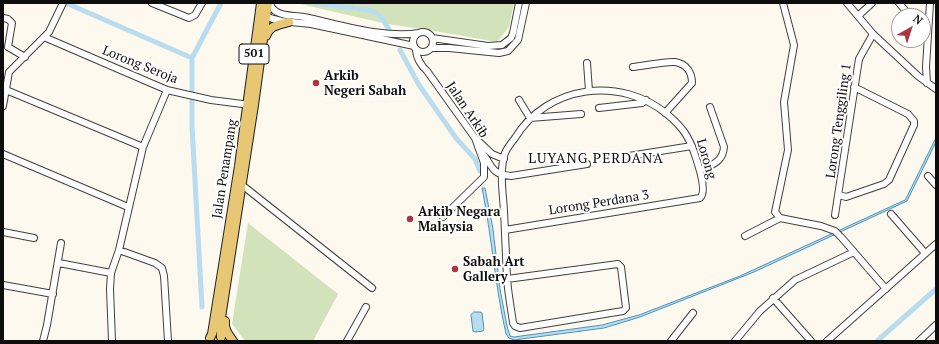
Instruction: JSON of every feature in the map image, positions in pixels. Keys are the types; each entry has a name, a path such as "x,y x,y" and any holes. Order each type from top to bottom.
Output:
{"main road":[{"path":"265,3 267,16"},
{"name":"Jalan Penampang","path":"222,339 220,324 242,185 265,3"},
{"name":"Jalan Penampang","path":"210,340 234,192 267,16"},
{"path":"263,43 273,25 289,22"},
{"path":"234,192 242,185 239,166"},
{"path":"227,278 228,297 224,326 233,341"},
{"name":"Jalan Penampang","path":"210,340 216,335 222,339"}],"street":[{"path":"3,106 6,90 6,71 25,57 49,32 63,3"},
{"path":"152,3 189,18 195,15 202,3"},
{"path":"265,3 275,11 284,15"},
{"path":"276,20 273,18 274,14 301,17 384,34 399,35 425,32 432,38 488,46 502,45 511,38 519,3"},
{"path":"267,16 276,20 311,24 415,48 421,52 449,48 498,53 508,51 518,40 526,3"},
{"path":"780,218 775,212 788,150 784,102 794,45 783,3"},
{"path":"847,3 873,34 918,76 936,89"},
{"path":"858,16 872,3"},
{"path":"927,83 926,67 930,3"},
{"path":"3,18 10,20 12,23 8,47 25,57"},
{"path":"415,48 414,37 419,33"},
{"name":"Lorong Tenggiling 1","path":"836,215 859,59 873,34"},
{"name":"Lorong Seroja","path":"44,37 167,90 201,98 251,105"},
{"path":"427,71 423,60 424,54 429,50 433,43 432,38"},
{"name":"Jalan Arkib","path":"415,48 418,58 424,68 475,138 484,163 484,177 442,218"},
{"path":"633,67 676,62 686,67 692,74 692,83 665,112"},
{"path":"587,63 589,91"},
{"path":"918,76 926,67"},
{"path":"839,195 846,197 884,184 889,180 914,125 914,121 908,114 854,87"},
{"path":"6,90 143,147"},
{"path":"112,341 110,289 111,273 119,250 143,147 167,90"},
{"name":"Lorong","path":"504,156 518,132 530,118 556,101 570,95 589,91 610,90 622,92 656,105 679,125 689,138 700,170 703,192 702,196 697,199"},
{"path":"519,100 530,118 581,114"},
{"path":"599,108 642,103 646,100"},
{"path":"700,170 717,163 724,147 710,107"},
{"path":"475,138 492,154 504,156 502,175 507,279 513,323 517,328 623,311 626,308 620,264 507,279"},
{"path":"610,159 692,146"},
{"path":"480,149 495,172 502,175 511,176 587,164"},
{"path":"3,154 128,207"},
{"path":"928,176 936,185"},
{"path":"242,185 372,288"},
{"name":"Lorong Perdana 3","path":"505,230 697,199"},
{"path":"891,214 925,253"},
{"path":"745,236 780,218 821,226 835,231 886,289"},
{"path":"3,232 34,238"},
{"path":"43,341 59,263 61,243"},
{"path":"827,341 936,244"},
{"path":"119,250 156,263 162,268 164,276 168,341"},
{"path":"735,341 752,319 795,280 854,252"},
{"path":"59,263 111,273"},
{"path":"3,285 53,294"},
{"path":"774,298 811,341"},
{"path":"347,341 366,307"},
{"path":"671,341 693,313"},
{"path":"919,341 936,325"},
{"path":"222,339 233,341"}],"green space":[{"path":"296,3 514,3 509,27 497,42 387,24"},
{"path":"248,223 338,294 313,341 245,341 232,324"}],"water":[{"path":"936,138 936,142 907,201 754,272 640,317 604,328 514,340 509,338 506,334 482,188 485,188 493,229 500,289 507,326 510,336 514,337 602,325 639,315 740,276 905,200"},
{"path":"474,312 482,313 483,331 473,331 471,315"}],"waterway":[{"path":"66,3 192,58"},
{"path":"202,307 192,126 192,58 221,3"},
{"path":"315,3 354,8"},
{"path":"359,9 372,11 380,16 392,35"},
{"path":"400,50 419,85 456,138 475,159 480,171"},
{"path":"877,341 936,289"}],"place":[{"name":"Arkib Negeri Sabah","path":"316,83"},
{"name":"Arkib Negara Malaysia","path":"410,219"},
{"name":"Sabah Art Gallery","path":"455,269"}],"district":[{"name":"LUYANG PERDANA","path":"596,159"}]}
